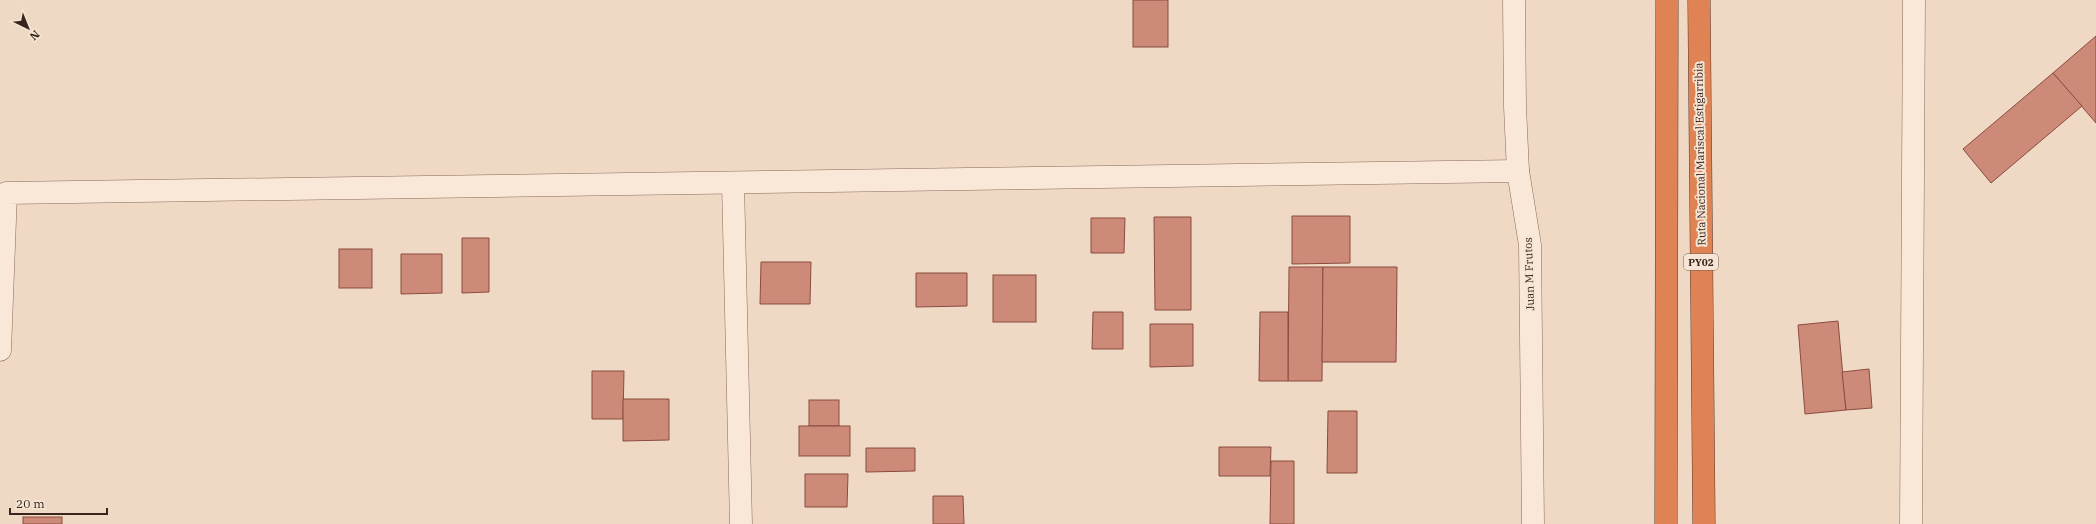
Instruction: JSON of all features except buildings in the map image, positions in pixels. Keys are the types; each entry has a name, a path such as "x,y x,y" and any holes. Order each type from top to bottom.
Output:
{"highway":[{"path":"1666,524 1667,0"},
{"name":"Ruta Nacional Mariscal Estigarribia","path":"1699,0 1704,524"}],"street":[{"name":"Juan M Frutos","path":"1514,0 1514,107 1518,171 1530,245 1533,524"},
{"path":"1911,524 1914,0"},
{"path":"0,350 6,193 1518,171"},
{"path":"733,183 741,524"}]}
